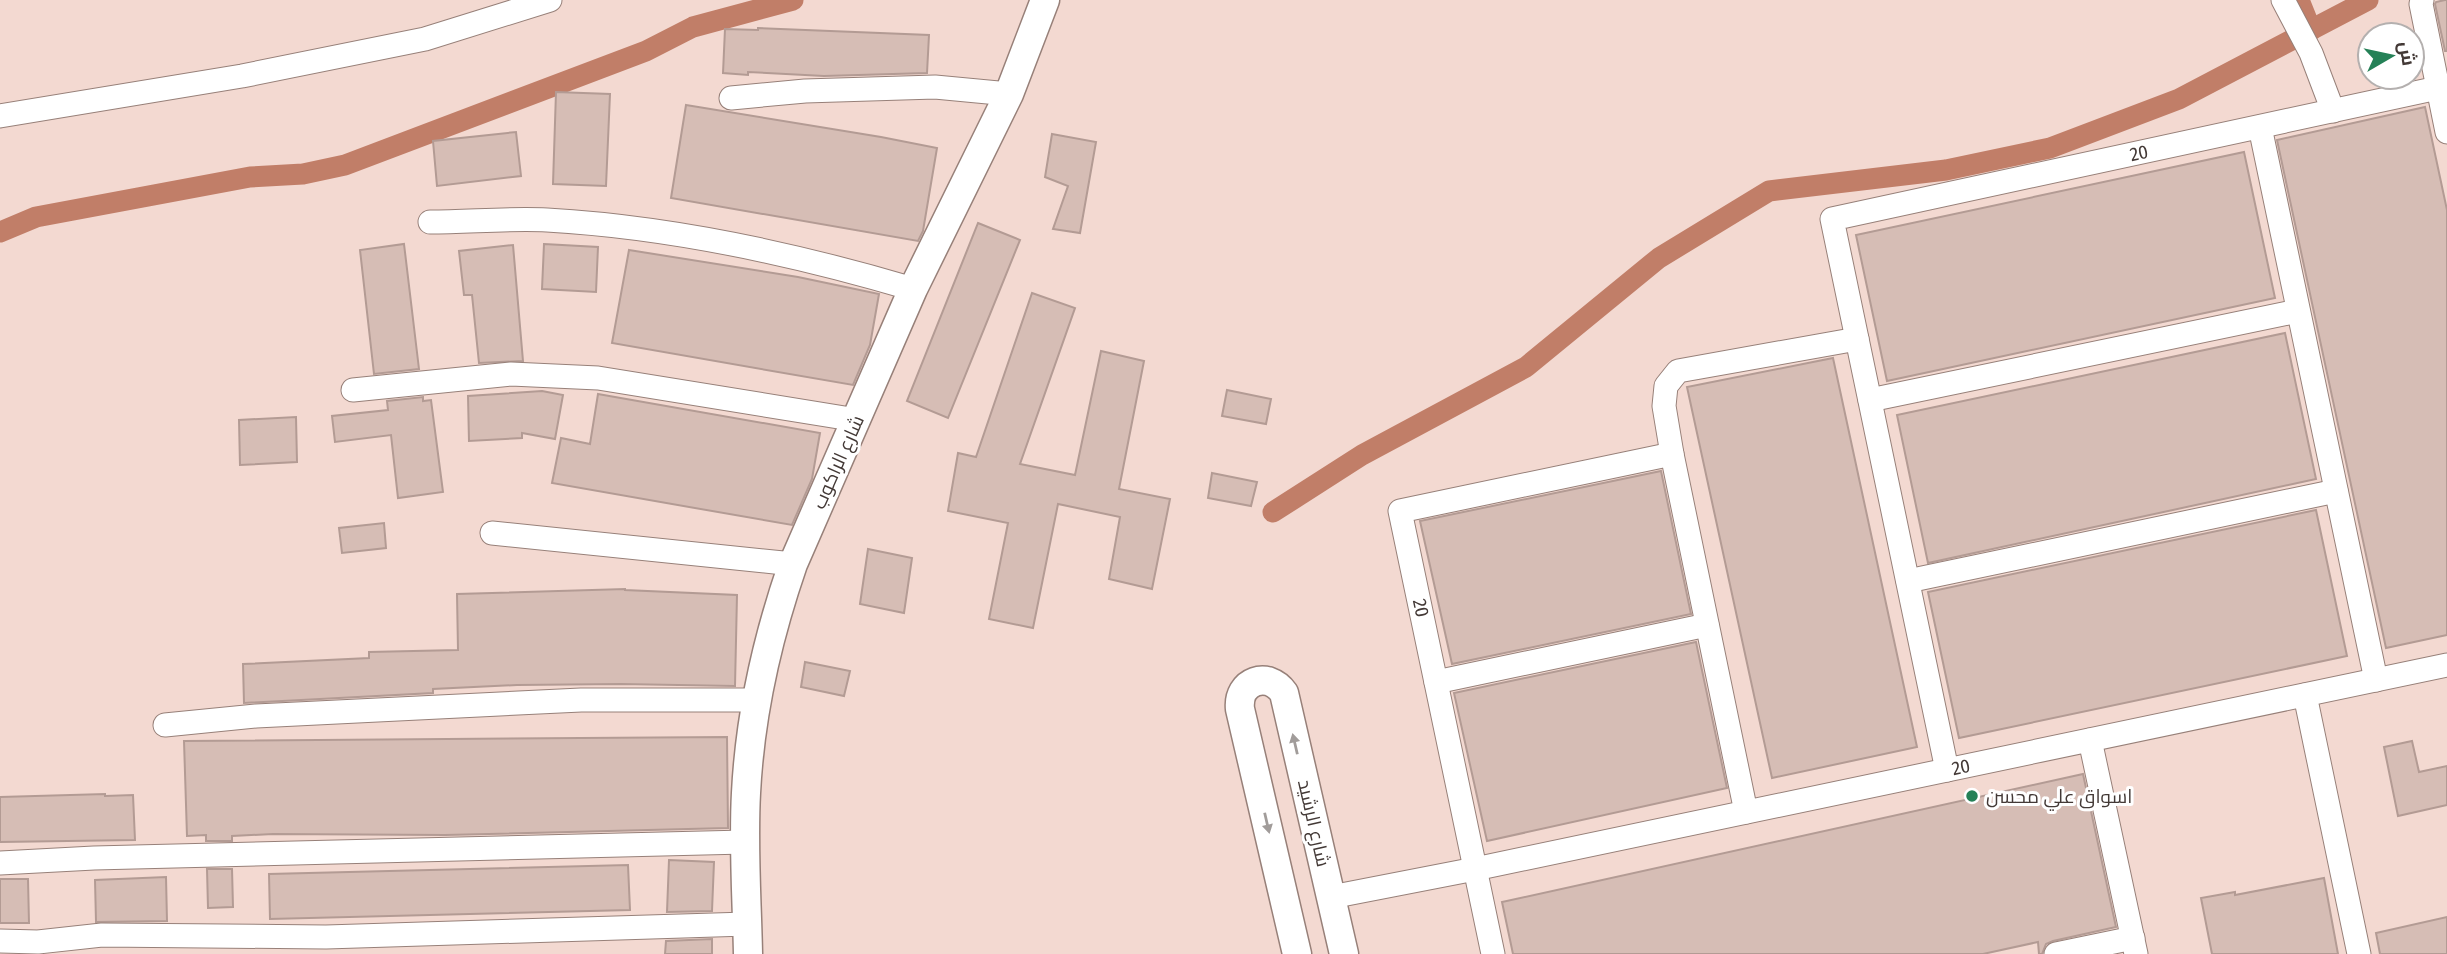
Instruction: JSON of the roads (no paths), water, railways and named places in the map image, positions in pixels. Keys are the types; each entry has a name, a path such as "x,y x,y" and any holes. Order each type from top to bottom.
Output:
{"street":[{"path":"0,116 242,76 411,41 550,0"},
{"name":"شارع الراكوب","path":"748,954 745,842 748,759 756,700 778,608 793,564 913,289 1009,94 1045,0"},
{"path":"2422,0 2420,4 2442,87 2447,132"},
{"path":"2288,8 2311,53 2333,111"},
{"path":"731,98 805,91 934,87 1009,94"},
{"name":"20","path":"1857,339 1832,219 2442,87"},
{"path":"2260,127 2376,680"},
{"path":"430,222 545,220 624,227 718,241 855,272 913,289"},
{"path":"1870,400 2298,311"},
{"path":"1746,812 1664,406 1666,386 1678,371 1857,339 1947,770"},
{"path":"353,390 511,374 598,378 857,420"},
{"name":"20","path":"1493,954 1400,512 1672,454"},
{"path":"1908,581 2336,491"},
{"path":"492,533 793,564"},
{"path":"1436,681 1707,625"},
{"name":"20","path":"1475,869 2447,665"},
{"name":"شارع الرشيد","path":"1297,954 1240,709 1244,689 1261,680 1275,683 1284,693 1344,954"},
{"path":"2305,695 2359,954"},
{"path":"165,725 256,716 568,700 756,700"},
{"path":"2056,954 2134,946 2090,740"},
{"path":"0,863 94,858 745,842"},
{"path":"1331,897 1475,869"},
{"path":"0,941 38,942 102,935 326,937 747,924"}],"waterway":[{"path":"0,232 36,217 250,177 303,174 345,165 646,51 693,27 793,0"},
{"path":"2299,0 2311,30"},
{"path":"1273,512 1362,455 1526,367 1659,258 1769,191 1946,170 2050,148 2179,99 2368,0"}],"place":[{"name":"اسواق علي محسن","path":"1972,796"}]}
